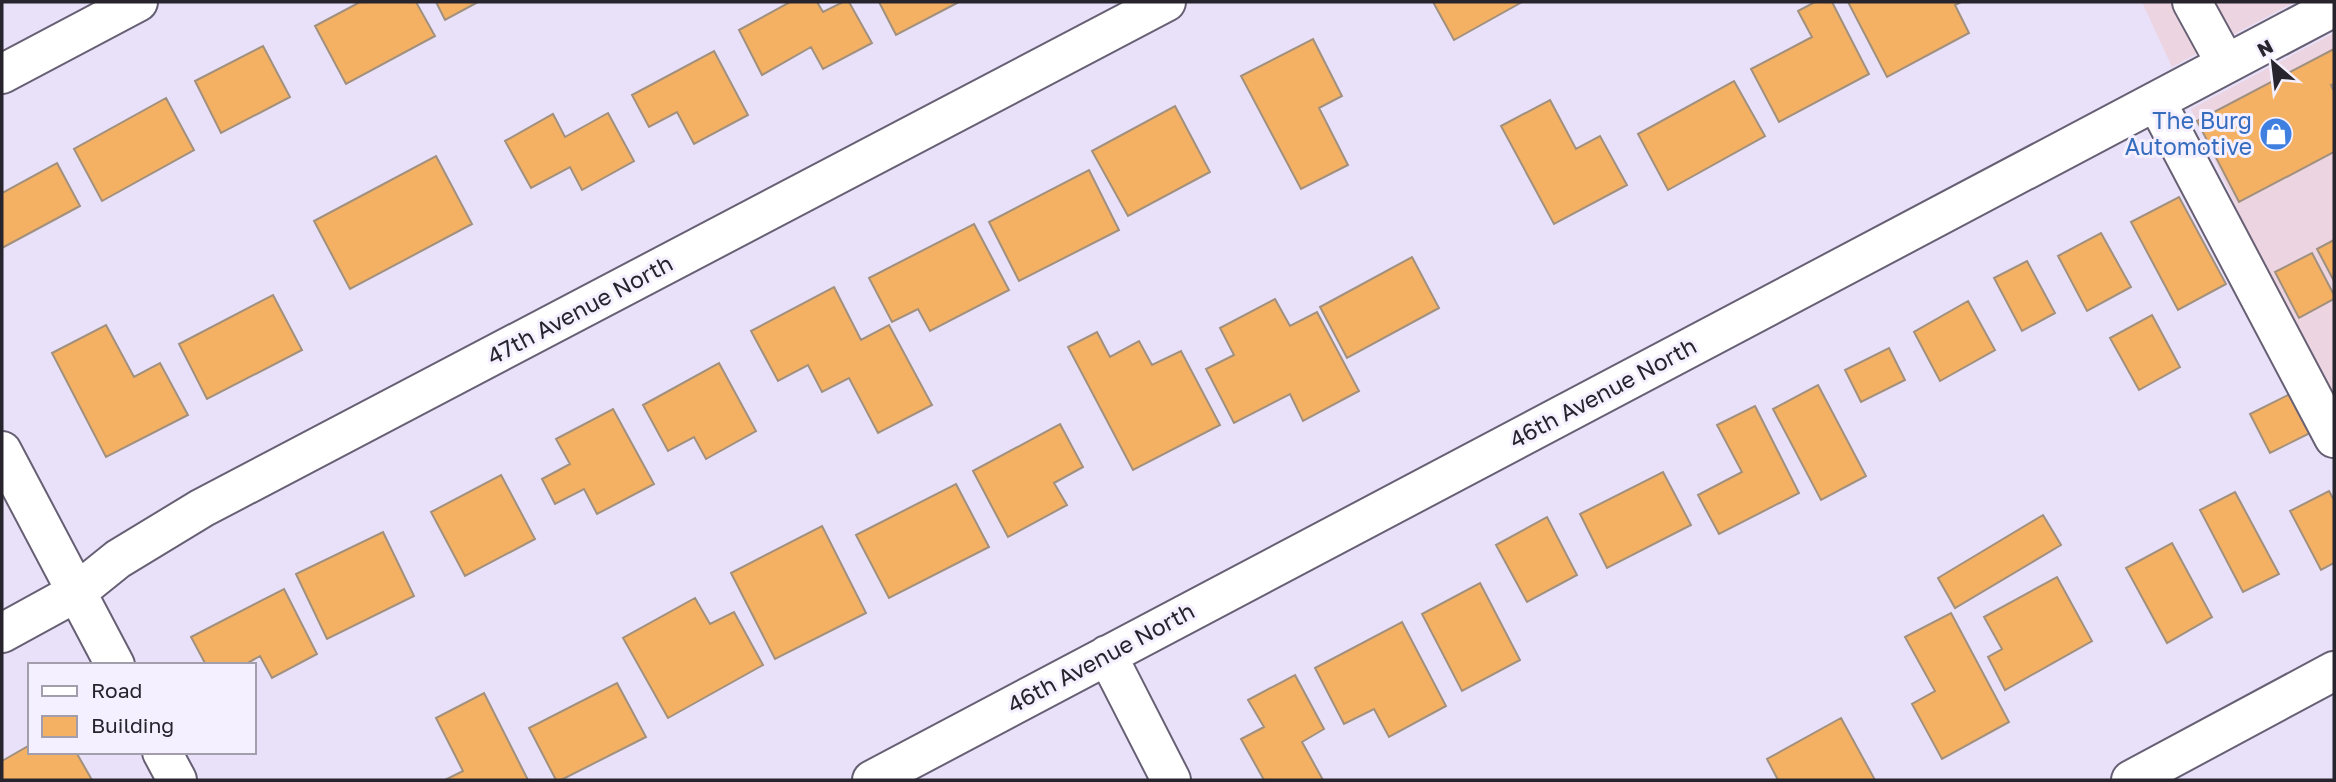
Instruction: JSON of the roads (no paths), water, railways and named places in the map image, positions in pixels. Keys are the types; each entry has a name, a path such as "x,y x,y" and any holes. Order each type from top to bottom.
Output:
{"street":[{"path":"2,74 138,2"},
{"name":"47th Avenue North","path":"2,633 77,592 118,559 202,508 1166,2"},
{"path":"2192,2 2227,64"},
{"name":"46th Avenue North","path":"872,780 2334,7"},
{"path":"2156,101 2334,438"},
{"path":"2,451 115,663"},
{"path":"1107,655 1171,780"},
{"path":"2131,780 2334,671"},
{"path":"163,754 177,780"}],"place":[{"name":"The Burg Automotive","path":"2276,134"}]}
